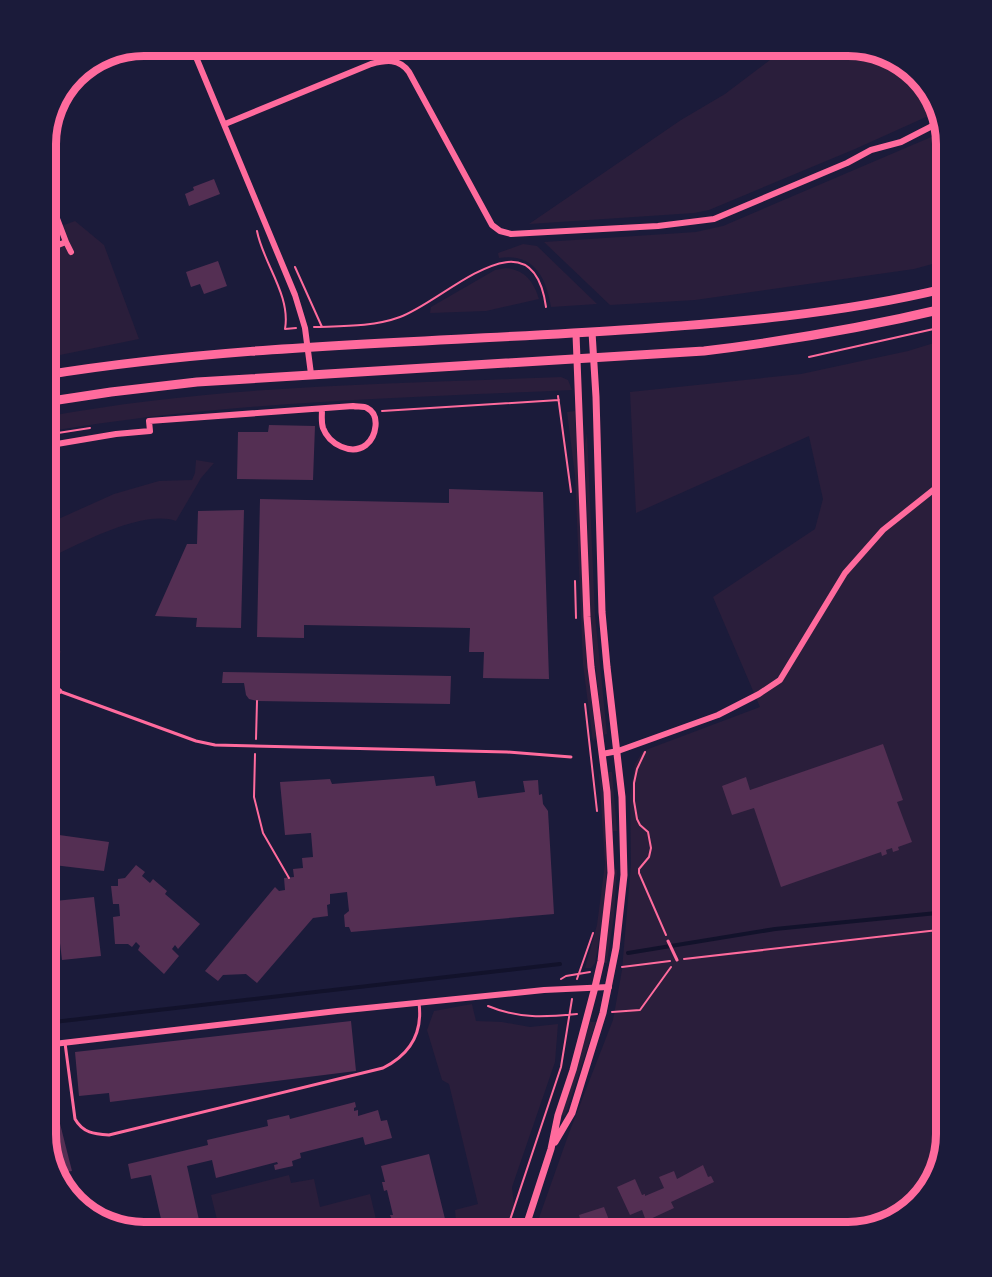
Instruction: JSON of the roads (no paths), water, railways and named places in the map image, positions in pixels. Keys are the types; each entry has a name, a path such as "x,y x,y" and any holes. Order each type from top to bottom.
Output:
{"highway":[{"path":"56,373 128,363 308,347 576,333 770,319 884,302 936,290"},
{"path":"56,400 150,387 311,374 704,351 770,343 936,310"}],"street":[{"path":"196,56 295,295 302,315 311,374"},
{"path":"225,124 371,64 396,61 409,72 492,225 500,231 511,234 658,226 714,219 847,163 871,150 901,142 934,125"},
{"path":"56,216 71,252"},
{"path":"56,246 66,242"},
{"path":"551,1149 572,1113 609,987 624,875 622,797 602,612 592,332"},
{"path":"527,1222 551,1149 558,1115 573,1070 595,987 601,961 611,873 610,825 587,617 576,333"},
{"path":"56,444 150,431 149,421 353,406 367,408 375,420 376,426 372,439 356,449 341,447 334,443 324,429 322,409"},
{"path":"602,754 618,751 718,715 759,694 780,680 845,573 883,530 936,488"},
{"path":"56,1044 337,1011 609,987"},
{"path":"523,1222 530,1209"}],"lane":[{"path":"59,691 196,741 215,745 507,752 571,757"},
{"path":"668,941 677,960"},
{"path":"65,1043 75,1119 86,1131 108,1136 383,1068 396,1061 407,1051 419,1025 419,1004"}],"waterway":[{"path":"628,953 775,929 936,913"},
{"path":"56,1022 560,964"}]}
